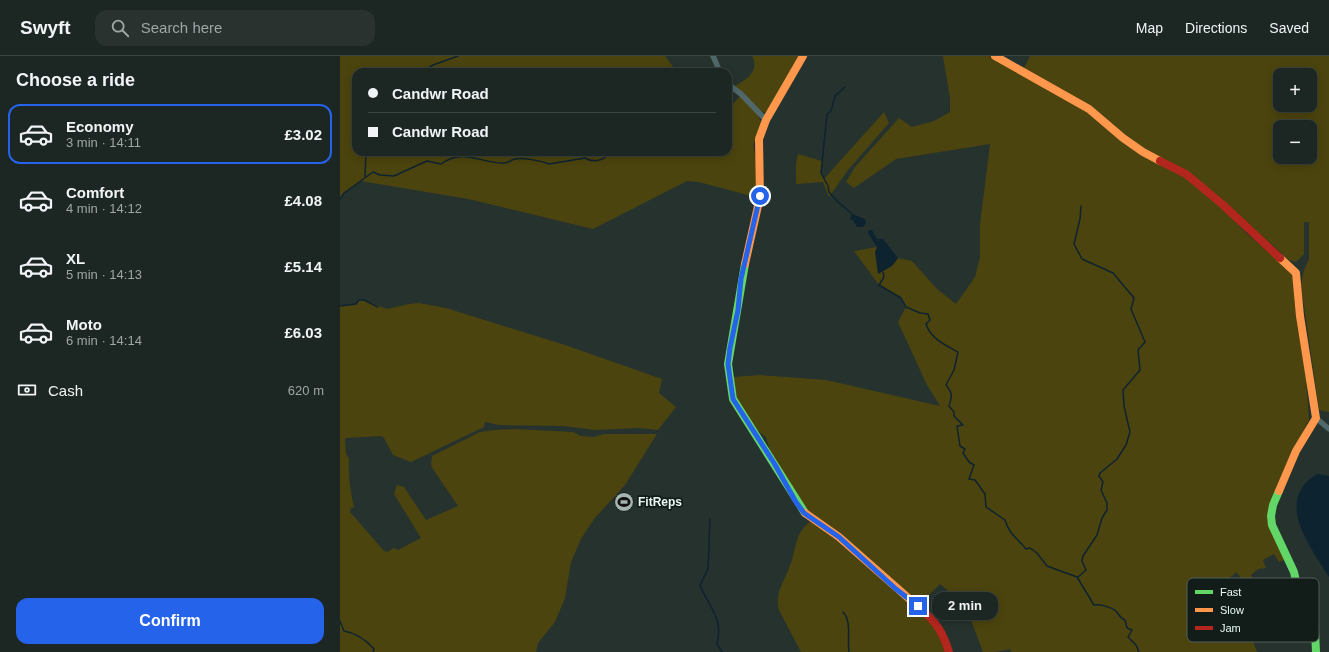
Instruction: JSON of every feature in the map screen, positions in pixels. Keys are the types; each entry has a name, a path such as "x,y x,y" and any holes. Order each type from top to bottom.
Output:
{"street":[{"path":"713,56 718,68"},
{"path":"803,56 766,120 759,139 760,196 741,279 738,310 728,364 733,399 804,513 839,537 896,589 931,618 943,633 949,652"},
{"path":"994,56 1089,109 1123,138 1143,152 1186,174 1222,204 1296,273 1300,316 1316,418 1296,451 1273,505 1271,516 1272,525 1294,572 1295,578"},
{"path":"732,87 741,94 766,120"},
{"path":"1316,418 1329,429"},
{"path":"1316,642 1316,652"}],"shaded area":[{"path":"340,56 665,56 674,68 352,68 352,156 732,156 732,105 740,96 757,113 761,122 753,146 757,161 758,180 755,197 699,182 687,181 593,229 468,199 361,181 344,193 340,199"},
{"path":"752,56 801,56 766,113 761,111 735,86 751,74 754,66"},
{"path":"943,56 989,56 1088,111 1185,177 1220,206 1247,234 1293,273 1305,365 1309,420 1293,451 1267,517 1287,559 1279,562 1274,554 1263,560 1266,568 1258,569 1251,575 1253,578 1241,578 1236,572 1230,578 1187,578 1187,642 1253,642 1257,652 1011,652 1010,649 996,652 983,652 968,612 971,610 940,584 920,604 912,599 803,508 770,452 766,437 752,426 738,403 734,377 760,375 826,380 940,406 926,383 898,322 906,307 901,298 879,285 854,251 877,247 892,266 898,258 912,261 937,289 956,304 975,277 980,257 980,224 990,144 896,159 854,188 846,182 855,167 899,118 912,127 934,121 950,112 950,98"},
{"path":"1030,56 1329,56 1329,412 1319,410 1301,285 1304,270 1309,259 1309,222 1304,222 1304,254 1296,262 1289,260 1218,196 1186,172 1152,154 1023,70"},
{"path":"884,112 889,123 848,170 829,197 823,182 796,184 796,163 798,154 822,161 821,173 824,179"},
{"path":"359,300 364,300 387,309 419,303 446,308 565,345 662,379 659,393 676,407 658,430 639,428 595,430 563,426 499,425 485,422 484,427 411,462 393,455 384,438 381,436 345,438 346,454 349,458 351,495 354,507 351,508 350,512 384,551 387,552 394,548 398,550 421,538 394,494 397,485 404,487 426,520 458,506 431,466 432,456 480,432 515,429 573,432 581,436 594,437 604,434 657,434 625,485 594,519 581,539 571,562 565,598 555,622 538,643 536,652 340,652 340,306 356,304"},
{"path":"811,521 837,538 923,613 941,638 945,652 801,652 779,610 778,598 780,588 792,562 798,537 805,526"}],"water":[{"path":"852,214 865,219 866,223 863,227 857,227 853,220 850,220"},
{"path":"869,230 872,230 877,239 883,239 898,258 892,266 878,274 875,252 877,247 868,233"},
{"path":"1317,474 1329,476 1329,577 1306,538 1300,524 1297,511 1298,497 1304,485"}],"waterway":[{"path":"428,68 458,56"},
{"path":"845,87 835,96 831,111 827,114 821,173 828,186 829,192 852,214"},
{"path":"365,176 366,156"},
{"path":"340,199 344,193 373,172 380,175 394,176 427,161 441,164 449,159 464,157 505,163 515,159 527,159 549,164 585,158 595,161 606,156"},
{"path":"1078,577 1086,570 1082,561 1083,556 1097,535 1102,518 1107,510 1107,503 1101,490 1103,482 1099,476 1100,473 1117,459 1126,445 1130,432 1124,406 1123,390 1140,370 1138,350 1145,342 1131,309 1134,298 1113,273 1082,259 1074,244 1080,219 1081,206"},
{"path":"883,272 884,277 879,285 901,298 906,307 920,313 928,314 930,320 926,324 931,334 939,341 958,352 954,370 946,385 950,390 951,395 949,406 954,412 954,416 963,425 957,426 960,446 965,449 963,453 969,462 974,465 969,479 975,480 985,494 986,507 1005,520 1014,536 1026,549 1030,548 1037,553 1047,566 1077,577 1094,605 1105,606 1116,611 1125,620 1127,628 1132,630 1128,637 1136,645 1139,652"},
{"path":"340,306 356,304 359,300 364,300 378,307"},
{"path":"710,519 708,569 700,585 717,619 719,635 717,644 722,652"},
{"path":"843,612 846,616 848,625 849,652"},
{"path":"340,621 344,631 353,633 364,640 374,649 373,652"}],"traffic: fast":[{"path":"745,264 728,364 733,399 805,513"},
{"path":"1279,491 1273,505 1271,516 1272,525 1294,572 1295,578"},
{"path":"1316,642 1316,652"}],"traffic: slow":[{"path":"745,264 760,197 759,139 766,120 803,56"},
{"path":"995,56 1089,109 1123,138 1143,152 1160,161"},
{"path":"1279,491 1296,451 1316,418 1300,316 1296,273 1280,258"},
{"path":"805,513 839,537 922,610"}],"traffic: jam":[{"path":"1160,161 1186,174 1222,204 1280,258"},
{"path":"922,610 932,619 939,629 949,652"}],"place":[{"name":"FitReps","path":"624,502"}],"route":[{"path":"760,196 758,212 746,251 738,310 730,348 728,364 733,399 738,410 774,463 788,489 804,513 839,537 896,589 918,606"}]}
